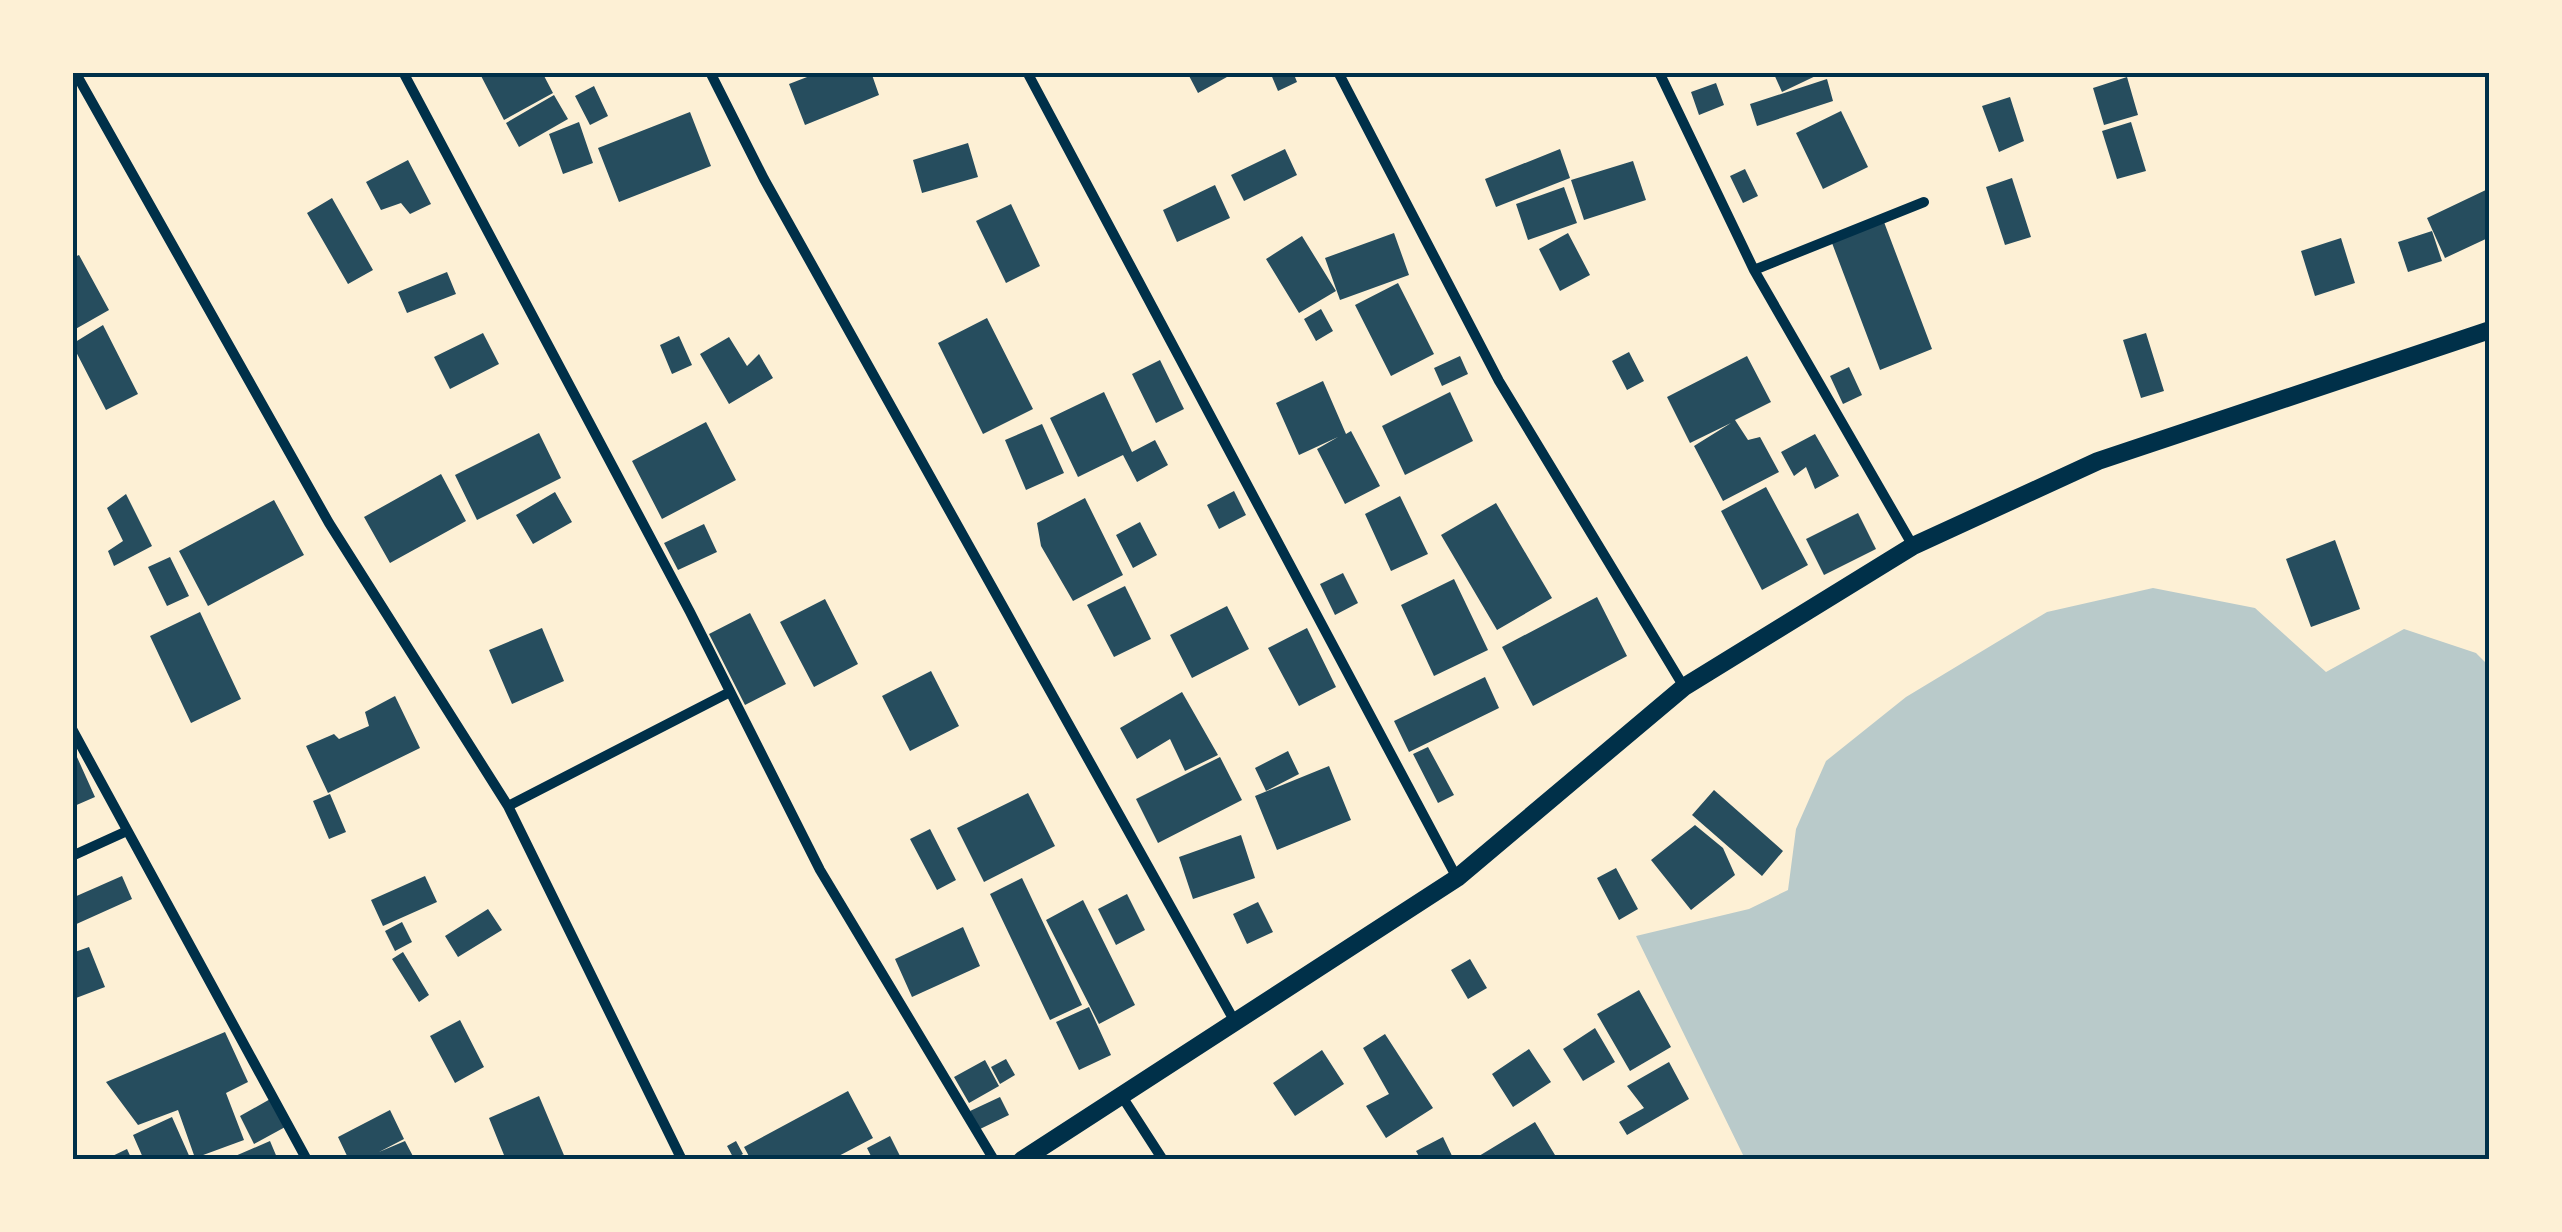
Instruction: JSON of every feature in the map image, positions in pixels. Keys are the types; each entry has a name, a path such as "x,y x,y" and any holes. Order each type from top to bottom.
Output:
{"street":[{"path":"75,72 330,523 508,806 682,1160"},
{"path":"403,72 820,870 994,1160"},
{"path":"710,72 773,197 1235,1022"},
{"path":"1027,72 1456,878"},
{"path":"1338,72 1499,381 1684,687"},
{"path":"1659,72 1754,270 1913,546"},
{"path":"1754,270 1924,202"},
{"path":"1022,1160 1123,1098 1456,878 1684,687 1913,546 2098,461 2242,417 2490,330"},
{"path":"508,806 730,692"},
{"path":"72,729 307,1160"},
{"path":"72,856 127,830"},
{"path":"1123,1098 1163,1160"}],"shaded area":[{"path":"2153,588 2255,608 2326,672 2404,629 2476,653 2489,666 2489,1159 1745,1159 1636,936 1749,909 1788,890 1796,829 1826,761 1906,697 2047,612"}],"building":[{"path":"479,72 542,72 553,93 504,120"},
{"path":"820,72 871,72 879,95 805,125 789,84"},
{"path":"1187,72 1236,72 1198,93"},
{"path":"1270,72 1293,72 1297,82 1278,91"},
{"path":"1773,72 1824,72 1782,92"},
{"path":"2127,77 2138,115 2104,125 2093,88"},
{"path":"1827,79 1833,101 1757,126 1750,104"},
{"path":"1716,83 1724,105 1699,115 1691,92"},
{"path":"594,86 608,116 590,125 575,96"},
{"path":"554,95 568,119 519,147 506,123"},
{"path":"2010,97 2024,141 1999,152 1982,106"},
{"path":"1841,111 1868,167 1823,189 1796,133"},
{"path":"690,112 711,166 619,202 598,148"},
{"path":"579,122 593,163 563,174 549,134"},
{"path":"2131,122 2146,171 2117,179 2102,131"},
{"path":"968,143 978,177 922,193 913,160"},
{"path":"1285,149 1297,175 1244,201 1231,175"},
{"path":"1560,149 1570,178 1496,207 1485,179"},
{"path":"408,160 431,204 410,214 401,203 381,210 366,182"},
{"path":"1633,161 1646,200 1584,220 1571,180"},
{"path":"1745,169 1758,196 1743,203 1730,176"},
{"path":"2012,178 2031,237 2005,245 1986,187"},
{"path":"1215,185 1230,218 1177,242 1163,210"},
{"path":"1564,187 1577,223 1528,240 1516,204"},
{"path":"2490,188 2490,237 2445,258 2427,218"},
{"path":"332,198 373,270 348,284 307,213"},
{"path":"1011,204 1040,266 1006,283 976,221"},
{"path":"1884,222 1932,349 1880,370 1832,243"},
{"path":"2432,231 2442,261 2408,272 2398,242"},
{"path":"1394,233 1409,275 1340,300 1325,258"},
{"path":"1568,233 1590,275 1560,291 1539,249"},
{"path":"1302,236 1336,291 1299,313 1266,259"},
{"path":"2341,238 2355,283 2315,296 2301,251"},
{"path":"79,255 109,310 72,331 72,258"},
{"path":"447,272 456,294 407,313 398,292"},
{"path":"1398,283 1434,354 1391,376 1355,305"},
{"path":"1321,309 1333,331 1316,341 1304,319"},
{"path":"987,318 1033,409 983,434 938,343"},
{"path":"103,325 138,394 106,410 72,344"},
{"path":"483,333 499,364 450,389 434,357"},
{"path":"2146,333 2164,391 2141,398 2123,340"},
{"path":"679,336 692,365 672,374 660,345"},
{"path":"729,337 747,366 759,354 773,378 729,404 700,354"},
{"path":"1629,352 1644,381 1627,390 1612,361"},
{"path":"1460,356 1468,374 1442,386 1434,368"},
{"path":"1747,356 1771,402 1735,420 1748,440 1760,437 1779,472 1723,501 1694,446 1731,423 1690,443 1667,397"},
{"path":"1160,360 1184,409 1156,423 1132,374"},
{"path":"1849,367 1862,395 1843,404 1830,376"},
{"path":"1323,381 1346,434 1351,431 1380,486 1345,504 1317,449 1338,437 1299,455 1276,403"},
{"path":"1104,392 1132,452 1155,440 1168,465 1137,482 1123,455 1078,477 1050,418"},
{"path":"1450,392 1473,441 1405,475 1382,426"},
{"path":"706,422 736,480 662,519 632,461"},
{"path":"1042,424 1064,473 1026,490 1005,440"},
{"path":"539,433 561,478 477,520 455,475"},
{"path":"1815,434 1839,476 1815,489 1806,467 1794,476 1781,452"},
{"path":"441,474 466,521 390,563 364,517"},
{"path":"1766,487 1808,565 1762,590 1721,511"},
{"path":"1234,491 1246,515 1219,529 1207,505"},
{"path":"555,492 572,522 533,544 516,515"},
{"path":"126,494 152,546 114,566 108,551 123,541 107,508"},
{"path":"1400,496 1428,554 1391,571 1365,514"},
{"path":"1085,498 1123,575 1073,601 1041,546 1037,523"},
{"path":"274,500 304,555 208,606 179,551"},
{"path":"1496,503 1552,598 1497,630 1441,535"},
{"path":"1858,513 1876,549 1824,575 1806,539"},
{"path":"1140,522 1157,555 1133,568 1116,535"},
{"path":"704,524 717,552 678,570 664,543"},
{"path":"2335,540 2360,609 2311,627 2286,559"},
{"path":"170,557 189,596 167,606 148,567"},
{"path":"1343,573 1358,603 1335,615 1320,584"},
{"path":"1454,579 1488,650 1434,676 1401,605"},
{"path":"1125,586 1151,639 1114,657 1087,605"},
{"path":"1597,597 1627,656 1533,706 1502,647"},
{"path":"825,599 858,664 814,687 780,622"},
{"path":"1227,606 1249,649 1192,678 1170,635"},
{"path":"200,612 241,699 191,723 150,636"},
{"path":"750,613 786,684 745,705 709,634"},
{"path":"542,628 564,681 512,704 489,650"},
{"path":"1307,628 1336,687 1299,706 1268,648"},
{"path":"931,671 959,726 910,751 882,696"},
{"path":"1485,677 1499,708 1409,752 1394,721"},
{"path":"1182,692 1218,755 1185,771 1170,739 1137,759 1120,728"},
{"path":"395,696 420,748 328,793 306,746 334,734 339,739 369,726 365,712"},
{"path":"72,746 95,797 72,807"},
{"path":"1428,747 1454,795 1438,803 1413,754"},
{"path":"1288,751 1299,774 1266,791 1255,768"},
{"path":"1220,757 1242,800 1158,843 1136,799"},
{"path":"1329,766 1351,820 1277,850 1255,796"},
{"path":"1714,790 1783,851 1762,876 1692,815"},
{"path":"1028,793 1055,846 984,882 957,828"},
{"path":"330,794 346,832 329,839 313,801"},
{"path":"1695,825 1723,848 1735,875 1691,910 1651,860"},
{"path":"930,829 956,880 937,890 910,839"},
{"path":"1241,835 1255,878 1193,899 1179,857"},
{"path":"1616,868 1638,909 1619,920 1597,878"},
{"path":"122,876 132,899 72,926 72,898"},
{"path":"425,876 437,902 383,926 371,900"},
{"path":"1022,878 1082,1005 1050,1020 990,894"},
{"path":"1127,894 1145,930 1116,945 1098,909"},
{"path":"1083,900 1135,1005 1099,1024 1046,920"},
{"path":"1258,902 1273,932 1247,944 1233,914"},
{"path":"488,909 502,930 458,957 445,936"},
{"path":"402,922 412,942 395,951 385,931"},
{"path":"963,927 980,966 912,997 895,959"},
{"path":"89,947 105,987 76,998 72,953"},
{"path":"403,952 429,995 419,1002 392,959"},
{"path":"1470,959 1487,988 1468,999 1451,970"},
{"path":"1639,990 1671,1047 1630,1071 1597,1014"},
{"path":"1089,1007 1111,1055 1079,1070 1056,1022"},
{"path":"460,1020 484,1067 455,1083 430,1036"},
{"path":"1595,1028 1615,1062 1583,1081 1563,1049"},
{"path":"225,1032 248,1082 226,1093 244,1140 195,1158 178,1110 138,1125 106,1082"},
{"path":"1385,1034 1433,1108 1386,1138 1366,1106 1389,1094 1363,1048"},
{"path":"1529,1049 1551,1082 1513,1107 1492,1074"},
{"path":"1322,1050 1344,1084 1295,1116 1273,1083"},
{"path":"1006,1059 1015,1075 1000,1084 991,1067"},
{"path":"985,1060 999,1086 969,1103 954,1077"},
{"path":"1669,1062 1689,1099 1627,1135 1619,1122 1644,1108 1627,1086"},
{"path":"848,1091 873,1138 831,1160 751,1160 744,1147"},
{"path":"539,1096 566,1160 506,1160 489,1118"},
{"path":"1000,1097 1009,1115 978,1130 970,1111"},
{"path":"272,1098 287,1126 254,1144 240,1116"},
{"path":"390,1110 404,1139 379,1152 405,1141 415,1160 349,1160 338,1137"},
{"path":"172,1117 191,1160 144,1160 133,1135"},
{"path":"1535,1122 1558,1160 1481,1160 1479,1156"},
{"path":"890,1136 902,1160 873,1160 867,1148"},
{"path":"1443,1137 1454,1160 1421,1160 1416,1151"},
{"path":"270,1141 278,1160 226,1160"},
{"path":"736,1141 743,1154 734,1159 727,1146"},
{"path":"127,1149 132,1160 104,1160"}]}
